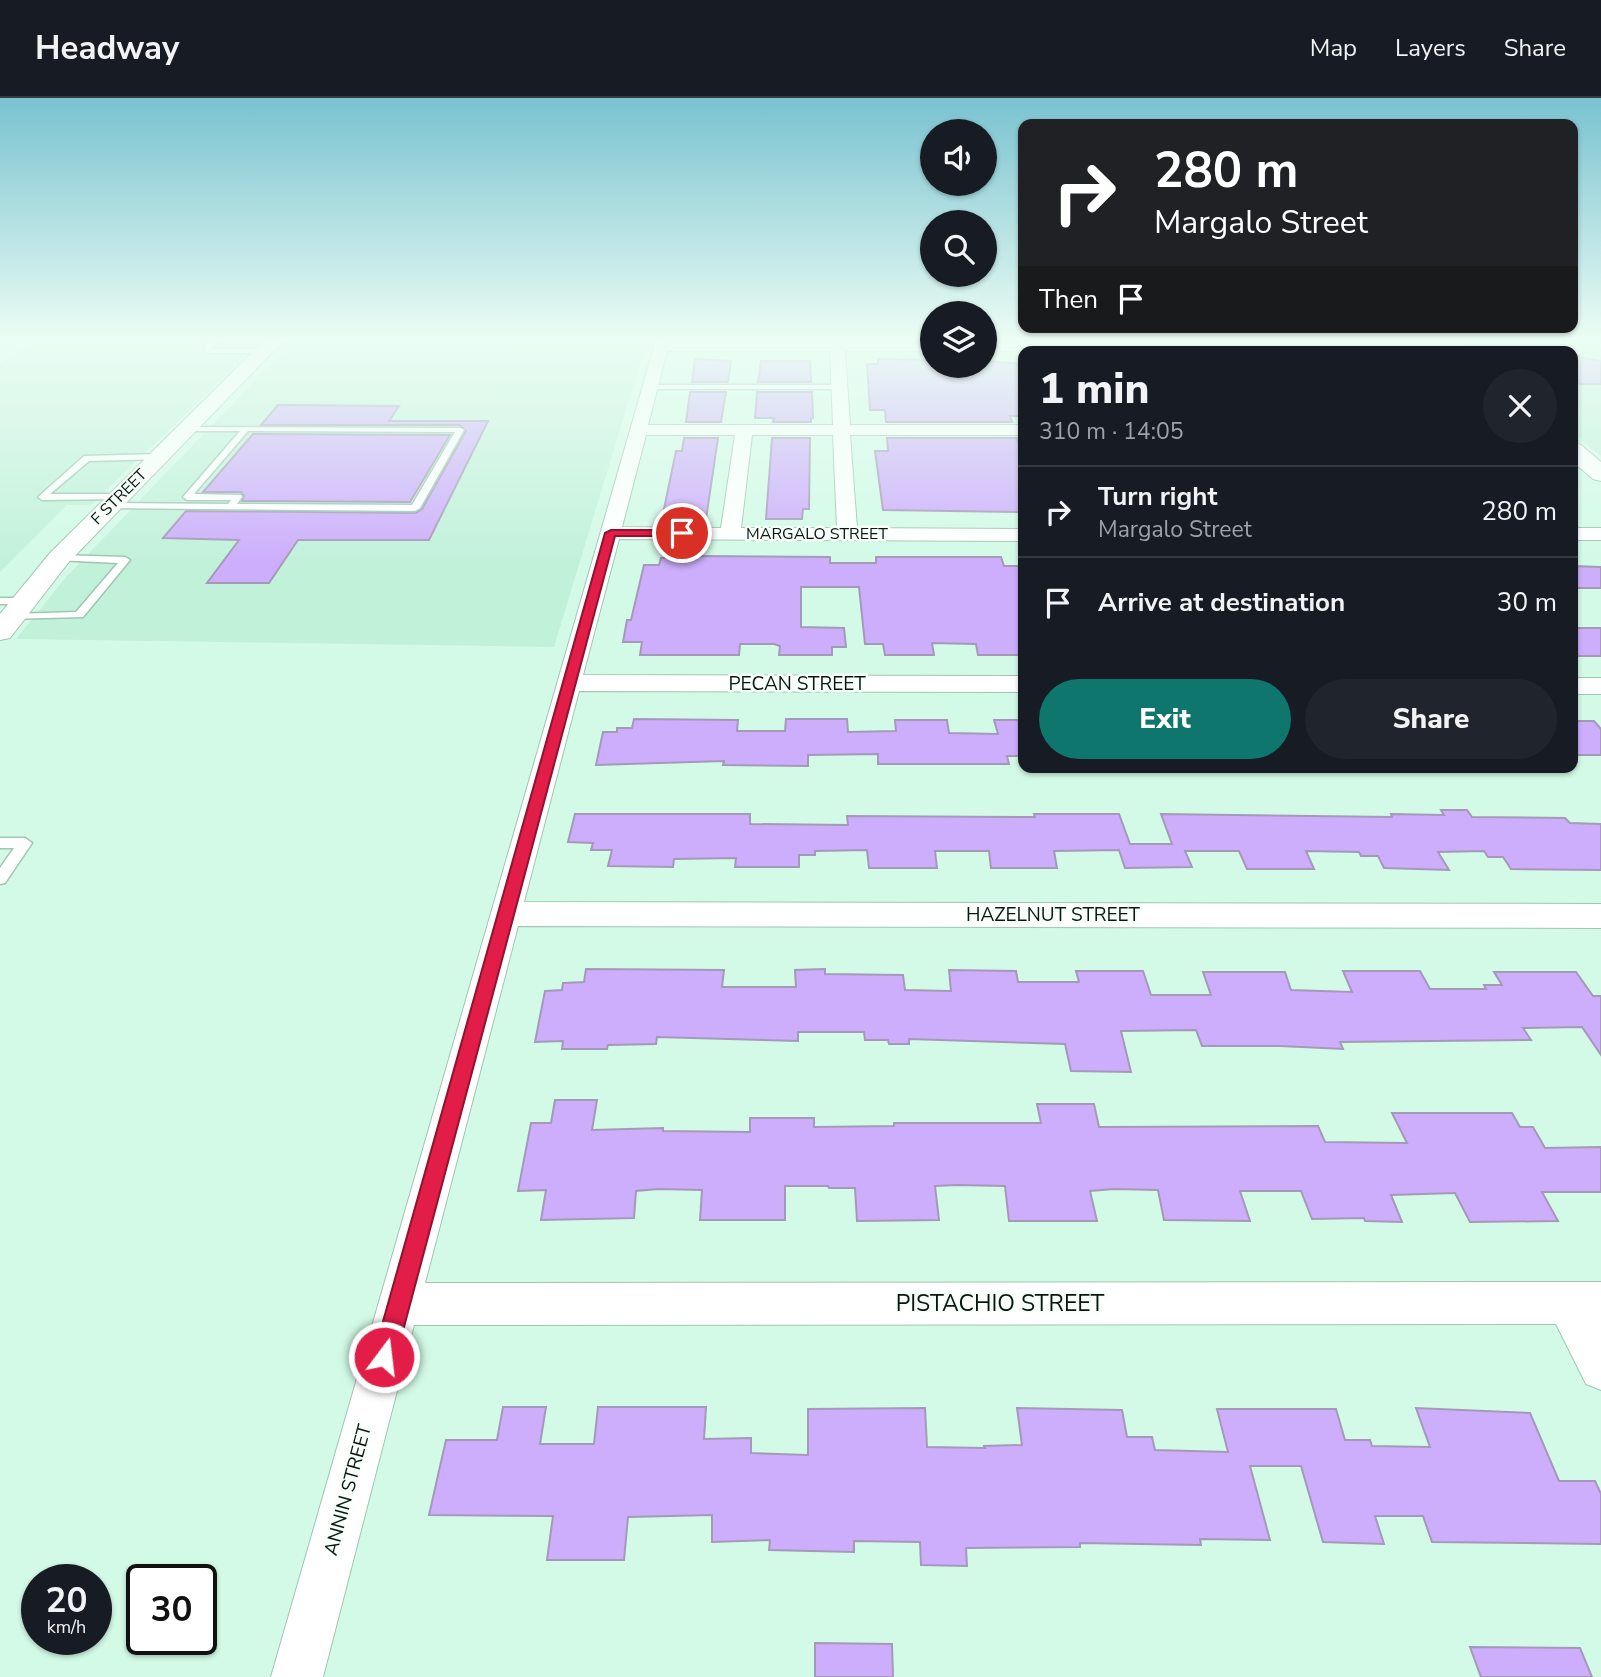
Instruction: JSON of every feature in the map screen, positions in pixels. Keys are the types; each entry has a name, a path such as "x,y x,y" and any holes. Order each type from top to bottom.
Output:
{"street":[{"name":"F STREET","path":"9,613 59,558 202,414"},
{"name":"ANNIN STREET","path":"297,1677 642,414"},
{"path":"840,414 847,534"},
{"path":"638,429 1018,430"},
{"path":"730,534 744,430"},
{"path":"1578,454 1601,474"},
{"name":"MARGALO STREET","path":"611,533 1018,535"},
{"path":"1578,534 1601,534"},
{"name":"PECAN STREET","path":"569,683 1018,684"},
{"path":"1578,686 1601,686"},
{"name":"HAZELNUT STREET","path":"506,914 1601,916"},
{"path":"1584,1303 1601,1369"},
{"name":"PISTACHIO STREET","path":"399,1304 1584,1303"}],"lane":[{"path":"159,457 87,458 43,496 230,507 415,508 460,429 187,429"},
{"path":"230,507 238,497 187,497 246,429"},
{"path":"9,613 79,615 125,560 59,558"},
{"path":"0,843 25,843 0,879"}],"shaded area":[{"path":"0,414 186,414 91,505 67,505 0,572"},
{"path":"223,414 625,414 554,647 16,639 67,576"},
{"path":"1578,414 1601,414 1601,456 1578,437"}],"building":[{"path":"271,414 394,414 389,421 488,421 429,540 298,540 269,583 207,583 239,540 163,538 186,511 416,513 422,509 466,431 460,425 261,425"},
{"path":"687,414 722,414 721,422 686,422"},
{"path":"755,414 813,414 813,418 811,422 773,422 774,418 755,418"},
{"path":"885,414 1018,414 1018,416 1010,416 1012,422 886,422"},
{"path":"253,434 450,435 410,502 242,501 244,496 241,492 203,492"},
{"path":"684,438 718,438 706,519 670,519 672,509 664,509 676,451 682,451"},
{"path":"772,438 810,438 809,509 803,509 802,519 766,519"},
{"path":"887,438 1017,438 1018,512 883,510 875,451 888,451"},
{"path":"830,557 830,563 876,563 876,557 1001,557 1004,566 1018,566 1018,655 978,655 976,644 932,643 934,655 885,655 883,644 865,644 859,587 801,587 801,627 844,628 846,647 832,647 832,655 779,655 780,646 774,644 740,644 739,655 640,655 642,642 623,642 627,620 631,620 644,565 659,565 661,558"},
{"path":"1578,566 1601,567 1601,588 1578,588"},
{"path":"1578,628 1601,628 1601,656 1578,656"},
{"path":"634,719 738,720 737,731 785,731 786,719 847,719 848,732 896,731 895,720 947,720 949,733 998,734 994,720 1018,720 1018,756 1007,756 1009,764 878,764 878,754 808,755 808,766 723,765 724,761 596,765 603,732 632,728"},
{"path":"1578,721 1594,721 1601,729 1601,755 1578,755"},
{"path":"1441,810 1467,810 1472,817 1565,818 1570,823 1601,824 1601,870 1511,869 1503,857 1488,857 1484,851 1438,852 1449,870 1384,868 1378,856 1361,856 1359,852 1306,851 1314,869 1247,869 1239,851 1185,851 1192,867 1125,868 1119,850 1054,851 1057,868 991,868 989,851 935,851 937,868 869,868 867,850 815,851 815,855 799,855 799,867 735,867 736,858 674,859 673,867 608,866 612,850 591,850 593,843 568,842 575,814 750,814 750,824 848,825 847,816 1035,817 1034,814 1119,814 1130,844 1172,844 1161,814 1392,817 1391,814 1444,815"},
{"path":"586,969 724,970 722,987 796,987 795,970 825,969 825,974 903,975 905,990 951,991 949,970 1016,971 1018,982 1079,982 1076,971 1143,971 1151,995 1211,995 1203,972 1285,972 1291,990 1352,992 1343,971 1420,971 1430,989 1486,989 1484,985 1502,985 1494,972 1576,972 1593,996 1601,996 1601,1055 1582,1027 1523,1028 1531,1040 1340,1042 1343,1049 1202,1046 1196,1030 1121,1031 1131,1072 1071,1071 1065,1044 909,1039 909,1044 889,1044 888,1040 865,1040 864,1032 798,1032 798,1041 657,1037 656,1044 608,1045 607,1049 562,1049 563,1041 535,1042 545,991 562,990 563,983 584,982"},
{"path":"555,1100 597,1100 592,1130 663,1128 663,1131 750,1132 750,1118 814,1118 814,1127 894,1126 894,1123 1041,1123 1037,1104 1094,1104 1099,1127 1318,1126 1325,1142 1407,1143 1392,1113 1512,1113 1520,1127 1533,1127 1545,1148 1601,1147 1601,1192 1542,1192 1558,1221 1470,1222 1455,1193 1391,1195 1402,1222 1365,1221 1364,1218 1312,1219 1301,1191 1240,1191 1250,1221 1164,1220 1158,1190 1114,1189 1090,1191 1097,1221 1009,1221 1005,1186 957,1185 935,1186 939,1220 857,1221 855,1188 785,1186 785,1220 700,1220 702,1190 658,1189 636,1191 634,1218 541,1220 546,1190 518,1191 531,1123 551,1123"},
{"path":"503,1407 546,1407 540,1444 594,1444 598,1407 706,1407 704,1439 751,1438 751,1453 808,1455 808,1409 925,1408 927,1447 985,1448 984,1446 1022,1445 1017,1408 1122,1410 1127,1437 1152,1437 1155,1450 1228,1452 1217,1409 1336,1409 1345,1440 1370,1440 1372,1446 1430,1447 1416,1408 1530,1413 1559,1481 1595,1481 1601,1494 1601,1544 1432,1542 1423,1516 1375,1516 1384,1544 1323,1542 1301,1466 1250,1466 1270,1540 1200,1539 1201,1545 1080,1543 1080,1547 966,1548 967,1566 921,1565 920,1542 854,1541 854,1552 769,1550 770,1540 712,1542 712,1515 628,1517 624,1560 547,1560 553,1516 429,1515 446,1440 497,1440"},
{"path":"815,1643 892,1644 893,1677 815,1677"},
{"path":"1470,1647 1580,1648 1592,1677 1481,1677"}],"route":[{"path":"384,1357 611,533 682,533"}]}
